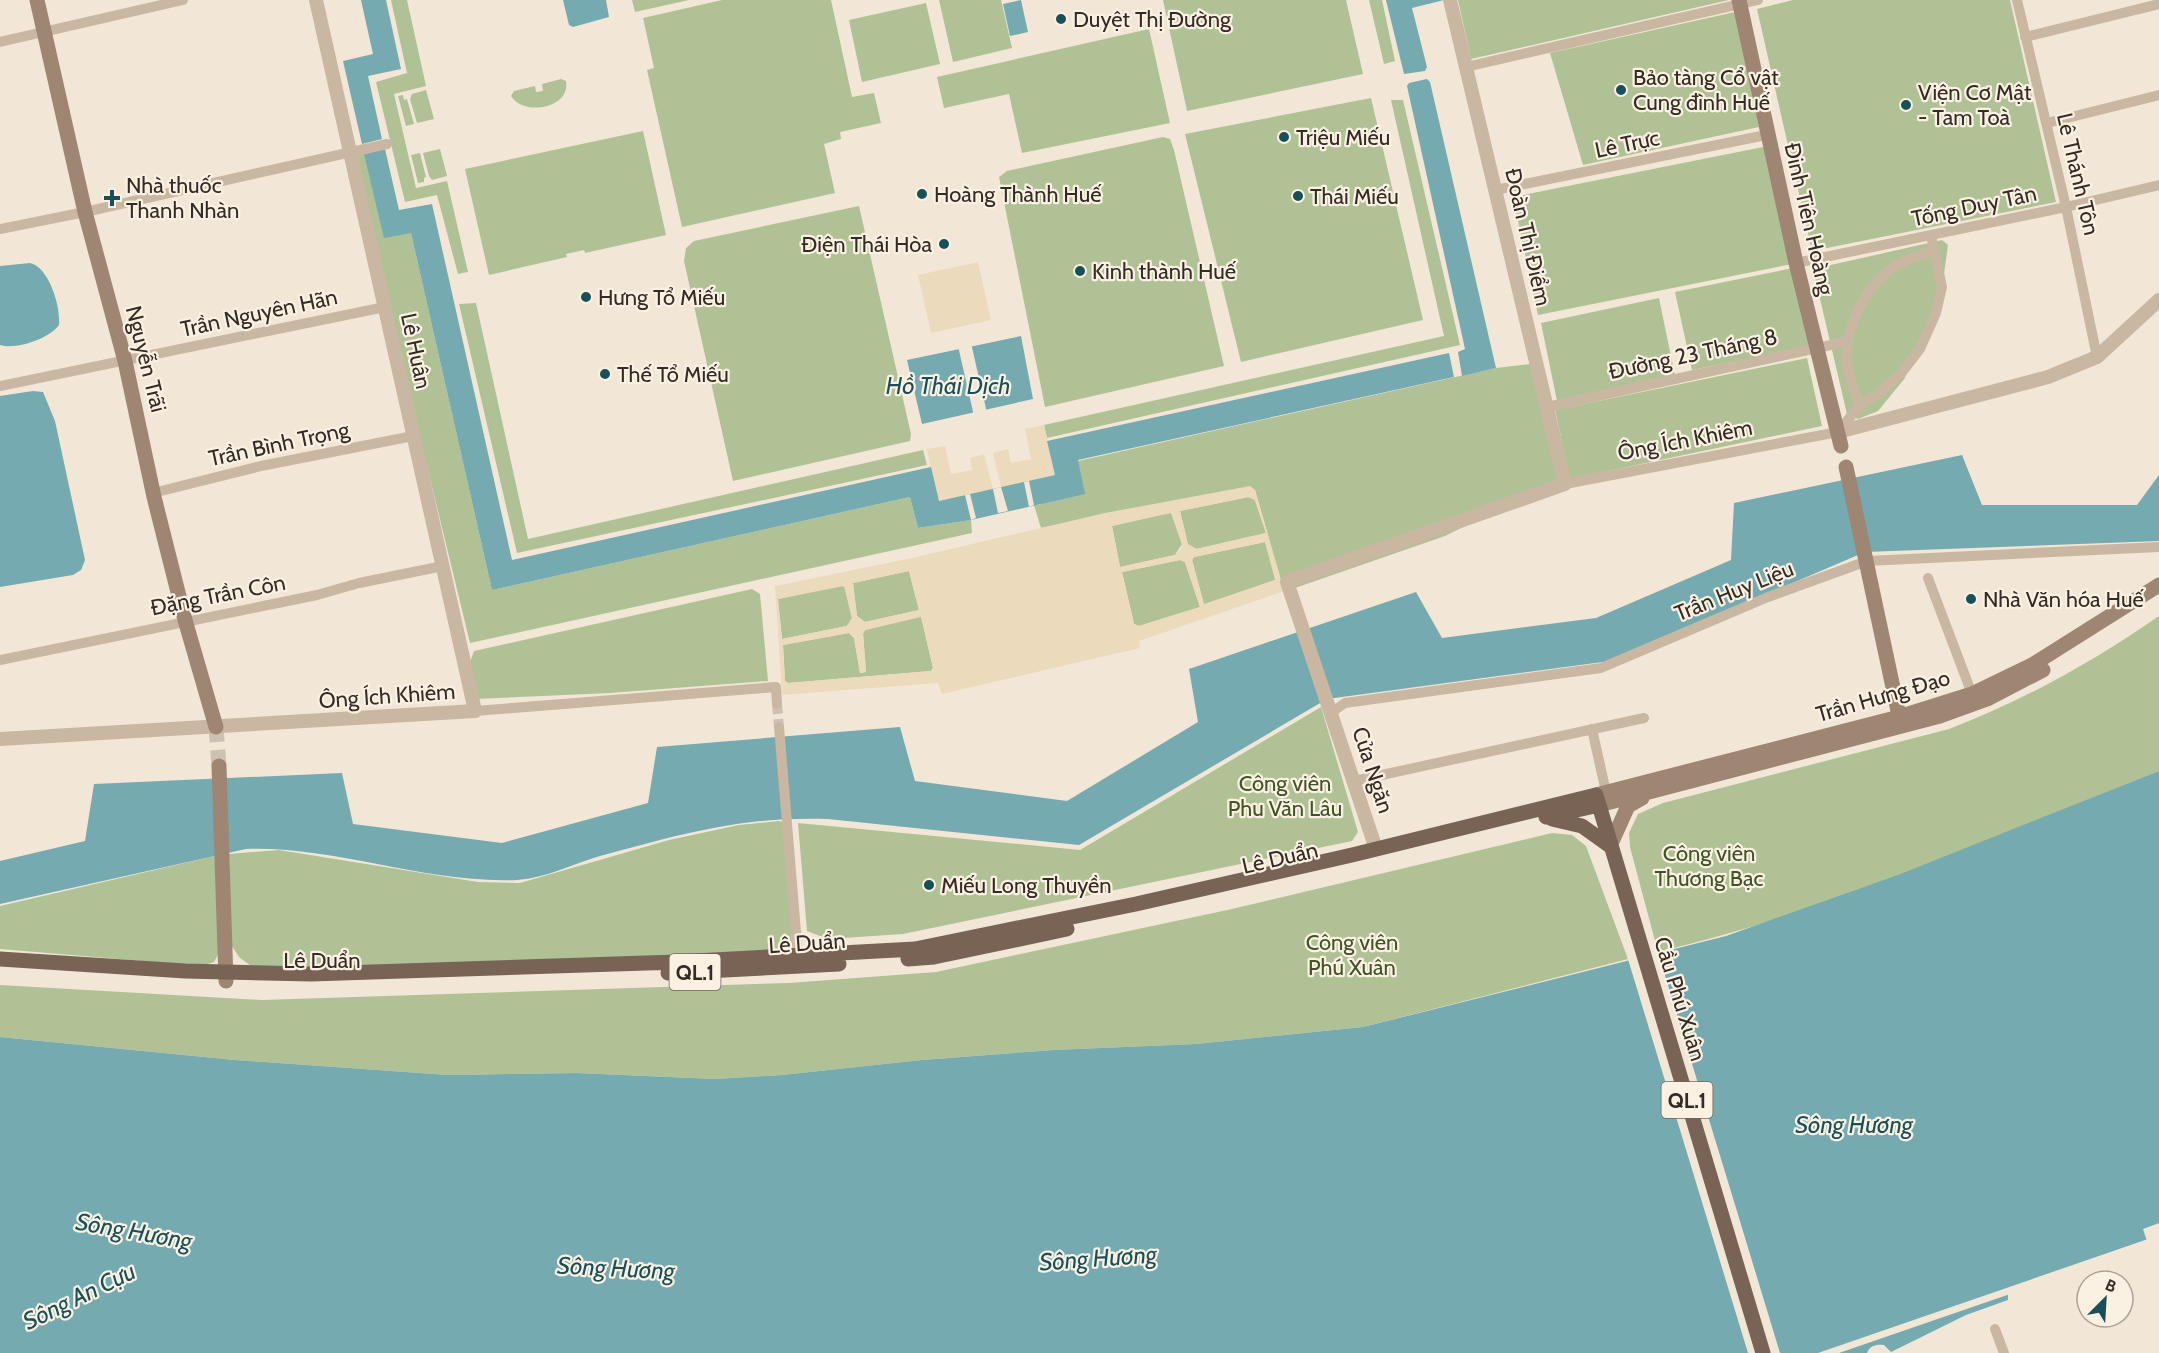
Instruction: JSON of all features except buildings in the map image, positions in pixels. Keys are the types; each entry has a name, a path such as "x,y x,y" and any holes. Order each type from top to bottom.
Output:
{"main road":[{"name":"Nguyễn Trãi","path":"37,0 85,212 125,361 153,493 185,620 216,728"},
{"name":"Đinh Tiên Hoàng","path":"1740,2 1766,135 1840,439"},
{"path":"1846,466 1900,722"},
{"name":"Trần Hưng Đạo","path":"1600,797 1649,793 1900,722 1972,694 2032,665 2159,585"},
{"name":"Trần Hưng Đạo","path":"1600,797 1987,699 2028,678 2159,597"},
{"path":"219,766 226,977"},
{"path":"1610,846 1628,806 1649,793"},
{"name":"Lê Duẩn","path":"0,969 386,982 798,961 940,945 1540,819 1600,797"},
{"name":"Lê Duẩn","path":"1377,854 1600,797"},
{"name":"Cầu Phú Xuân","path":"1600,797 1610,846 1763,1353"},
{"name":"QL.1","path":"1540,819 1564,820 1582,826 1610,846"},
{"name":"Lê Duẩn","path":"0,959 226,977"}],"street":[{"path":"0,42 152,3 183,0"},
{"name":"Lê Huân","path":"316,0 475,711"},
{"name":"Đoàn Thị Điểm","path":"1450,0 1565,484"},
{"path":"1466,67 1740,2 1758,0"},
{"name":"Lê Thánh Tôn","path":"2017,0 2066,207 2097,357"},
{"path":"2025,37 2159,4"},
{"path":"2047,123 2159,95"},
{"name":"Lê Trực","path":"1495,190 1766,135"},
{"path":"0,229 387,144"},
{"name":"Tống Duy Tân","path":"1796,263 2066,207 2159,185"},
{"path":"1840,439 1860,405 1878,394 1900,375 1920,349 1936,313 1942,287 1931,235"},
{"path":"1860,405 1849,374 1848,341 1857,313 1883,275 1904,261 1935,250"},
{"path":"2097,357 2159,300"},
{"name":"Trần Nguyên Hãn","path":"0,386 385,307"},
{"name":"Đường 23 Tháng 8","path":"1547,407 1848,341"},
{"name":"Ông Ích Khiêm","path":"1302,627 1287,582 1565,484 1840,439 2048,377 2097,357"},
{"name":"Trần Bình Trọng","path":"153,493 272,464 413,436"},
{"name":"Trần Huy Liệu","path":"1330,708 1345,703 1601,668 1866,557 2159,548"},
{"name":"Đặng Trần Côn","path":"0,660 185,620 317,595 359,583 443,566"},
{"path":"1928,578 1972,694"},
{"name":"Cửa Ngăn","path":"1302,627 1377,854"},
{"name":"Ông Ích Khiêm","path":"0,739 475,711 776,687 777,704"},
{"path":"1354,781 1644,718"},
{"path":"779,727 798,961"},
{"path":"1592,729 1600,797"},
{"path":"1995,1329 2004,1353"}],"green space":[{"path":"391,0 407,0 426,86 394,94 416,188 447,181 468,272 458,274 437,195 405,202 376,82 407,73"},
{"path":"632,0 689,0 635,12"},
{"path":"722,0 831,0 852,97 874,93 881,123 840,132 841,139 824,144 835,193 682,227 647,70 654,68 643,18"},
{"path":"939,0 1001,0 1012,48 953,62"},
{"path":"1163,0 1346,0 1363,74 1187,111"},
{"path":"1369,0 1382,0 1395,61 1384,64"},
{"path":"1458,0 1729,0 1471,59"},
{"name":"Viện Cơ Mật - Tam Toà","path":"1793,0 2010,0 2056,202 1812,251 1757,9"},
{"path":"926,3 940,64 862,82 849,20"},
{"path":"1735,12 1759,127 1583,165 1550,53"},
{"path":"1149,29 1170,123 1022,153 1009,94 944,108 937,77"},
{"path":"561,79 566,81 566,90 554,103 535,108 517,102 511,96 514,91 535,86 536,92 543,91 542,84"},
{"path":"426,90 434,119 417,123 410,99 412,94"},
{"path":"403,95 404,100 407,99 414,124 406,126 398,96"},
{"path":"1371,98 1423,320 1241,362 1185,134"},
{"path":"1391,100 1403,100 1460,345 1047,438 1044,425 1444,336"},
{"path":"643,131 666,235 585,253 584,250 566,254 567,257 489,275 465,169"},
{"path":"1163,137 1170,139 1174,150 1224,366 1045,407 999,177 1007,171"},
{"path":"1768,146 1792,264 1538,315 1513,197"},
{"path":"440,149 447,176 432,180 423,153"},
{"path":"420,153 426,177 424,182 418,183 411,155"},
{"path":"364,154 411,233 492,590 910,497 918,528 971,520 972,533 470,643 352,157"},
{"path":"859,206 911,434 910,441 733,481 684,261 686,248 694,241"},
{"path":"1942,240 1948,245 1940,303 1909,362 1905,378 1878,411 1858,419 1847,414 1813,269"},
{"path":"1793,268 1810,346 1692,370 1675,292"},
{"path":"1659,298 1675,376 1557,401 1541,323"},
{"path":"476,303 528,539 923,450 927,465 517,553 459,304"},
{"path":"1807,358 1822,426 1570,479 1555,410"},
{"path":"1531,364 1558,482 1455,522 1461,528 1445,536 1295,588 1284,591 1255,490 1250,487 1041,528 1034,505 1040,505 1078,461 1496,368"},
{"path":"1249,497 1255,500 1266,533 1196,549 1188,545 1180,511"},
{"path":"1171,512 1182,544 1175,555 1120,567 1112,526"},
{"path":"1265,542 1276,576 1275,580 1204,605 1192,560 1194,557"},
{"path":"1180,560 1185,562 1200,607 1139,626 1134,624 1122,572"},
{"path":"909,571 919,610 865,622 857,616 853,583"},
{"path":"842,585 845,588 852,618 847,626 782,639 778,599"},
{"path":"752,589 760,594 768,681 610,693 476,699 469,665 474,651"},
{"path":"921,616 933,668 931,671 788,683 785,681 783,645 849,633 854,638 860,673 866,672 863,633 865,630"},
{"name":"Công viên Thương Bạc","path":"2159,616 2159,771 1912,871 1849,894 1786,916 1658,952 1630,847 1629,833 1638,814 1663,803 1949,729 2031,693 2109,649"},
{"name":"Công viên Phu Văn Lâu","path":"1321,707 1358,832 1352,841 903,934 828,939 807,931 798,823 1080,850"},
{"path":"779,821 785,823 792,944 789,949 781,953 418,966 254,968 240,958 231,945 229,854 279,850 478,882 520,883 669,840 739,825"},
{"name":"Công viên Phú Xuân","path":"1552,833 1572,835 1586,846 1628,959 1363,1027 1196,1044 1053,1050 715,1079 577,1073 448,1075 235,1060 0,1037 0,985 262,1000 789,983 936,972 1232,909"},
{"path":"215,856 220,951 214,962 202,966 0,949 0,906"}],"shaded area":[{"path":"978,262 991,320 931,333 918,275"},
{"path":"1044,425 1055,475 1001,487 993,453 1008,449 1011,463 1031,459 1025,429"},
{"path":"945,446 951,474 972,470 970,458 984,454 993,489 938,501 927,449"},
{"path":"1250,486 1255,490 1284,591 1139,641 1140,648 942,694 938,683 782,695 775,586 912,558 1105,513","holes":["1248,497 1255,500 1266,533 1197,549 1188,544 1180,511","1171,513 1182,544 1181,549 1175,555 1120,567 1112,526","1265,542 1275,580 1204,604 1192,560 1194,557","1180,560 1185,562 1200,607 1139,626 1134,624 1122,572","909,571 919,610 865,622 857,616 853,583","844,586 852,618 847,626 782,639 778,599","921,617 933,668 931,671 788,683 785,681 783,645 849,633 854,638 860,673 866,672 863,634 865,630"]}],"water":[{"path":"361,0 386,0 401,69 368,76 382,139 362,144 343,61 373,54"},
{"path":"563,0 606,0 609,17 573,27 569,25"},
{"path":"1021,0 1028,32 1010,36 1003,4"},
{"path":"1386,0 1444,0 1412,8 1427,67 1425,71 1404,74"},
{"path":"1427,79 1430,82 1496,368 1462,376 1458,352 1465,349 1407,86 1409,83"},
{"path":"385,149 399,210 432,204 512,560 931,467 939,501 1055,475 1047,441 1449,353 1454,377 1078,460 1085,494 971,520 918,528 910,497 492,590 411,233 384,238 364,154"},
{"path":"30,263 37,266 48,280 56,299 59,325 48,335 32,342 15,346 0,345 0,266"},
{"name":"Hồ Thái Dịch","path":"1021,336 1033,399 922,424 907,360"},
{"path":"33,391 43,392 55,421 85,560 81,570 73,575 0,587 0,396"},
{"path":"1962,455 1982,505 2137,505 2159,475 2159,541 1865,552 1610,661 1327,699 1079,845 828,819 768,820 686,834 600,856 528,879 483,880 415,871 314,853 246,849 0,904 0,861 85,841 94,784 342,773 353,824 502,843 648,803 657,747 900,727 915,781 1067,801 1198,722 1189,669 1416,592 1442,638 1596,618 1731,560 1734,503"},
{"name":"Sông Hương","path":"2159,771 2159,1223 2143,1229 2148,1244 2008,1292 2008,1300 1966,1315 1891,1352 1884,1345 1879,1345 1872,1347 1867,1353 0,1353 0,1037 235,1060 448,1075 577,1073 715,1079 1053,1050 1196,1044 1363,1027 1726,936 1898,875"}],"pier":[{"path":"971,343 987,413 974,416 958,346"},
{"path":"1029,481 1034,505 1029,507 1024,482"},
{"path":"1001,487 1008,511 998,513 993,489"},
{"path":"970,494 976,518 971,520 965,495"},
{"path":"1657,949 1780,1353 1748,1353 1627,956"},
{"path":"2148,1239 2150,1246 2083,1269 2075,1269 2075,1272 1839,1353 1818,1353"}],"tunnel":[{"path":"777,704 779,727"},
{"path":"216,727 219,766"}],"place":[{"name":"Duyệt Thị Đường","path":"1061,19"},
{"name":"Bảo tàng Cổ vật Cung đình Huế","path":"1621,90"},
{"name":"Viện Cơ Mật - Tam Toà","path":"1906,105"},
{"name":"Triệu Miếu","path":"1284,137"},
{"name":"Hoàng Thành Huế","path":"922,194"},
{"name":"Thái Miếu","path":"1298,196"},
{"name":"Nhà thuốc Thanh Nhàn","path":"112,198"},
{"name":"Điện Thái Hòa","path":"944,244"},
{"name":"Kinh thành Huế","path":"1080,271"},
{"name":"Hưng Tổ Miếu","path":"586,297"},
{"name":"Thế Tổ Miếu","path":"605,374"},
{"name":"Nhà Văn hóa Huế","path":"1971,599"},
{"name":"Miếu Long Thuyền","path":"929,885"}],"water label":[{"name":"Sông An Cựu","path":"79,1296"}]}
